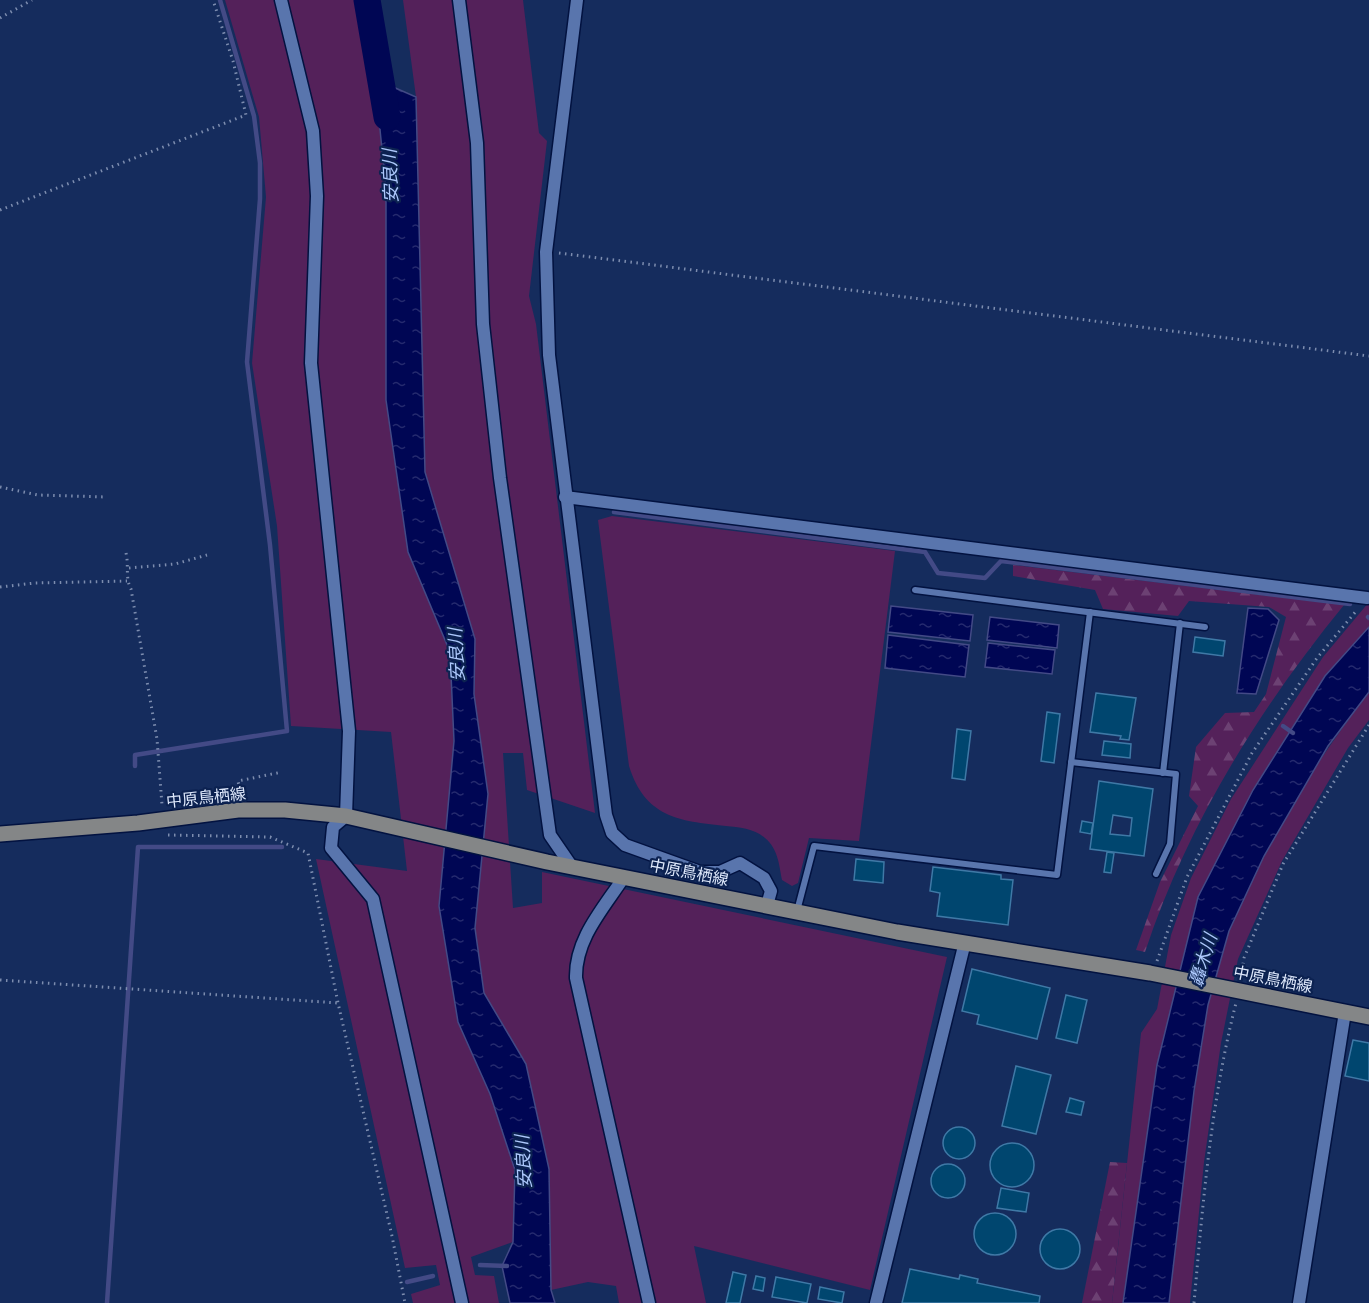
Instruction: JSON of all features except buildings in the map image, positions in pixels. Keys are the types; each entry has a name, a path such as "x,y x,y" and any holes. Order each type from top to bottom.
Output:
{"main road":[{"name":"中原鳥栖線","path":"0,834 138,823 238,810 285,810 346,816 547,862 897,932 1154,974 1369,1017"}],"street":[{"path":"281,0 313,131 317,196 311,363 349,731 346,816 333,827 331,848 373,899 462,1303"},
{"path":"459,0 477,143 483,324 500,478 550,835 572,867"},
{"path":"577,0 546,252 549,355 606,815 612,833 625,845 700,872 720,872 740,863 764,878 771,891 767,905"},
{"path":"565,497 1367,598"},
{"path":"624,877 584,937 576,960 576,978 649,1303"},
{"path":"876,1303 965,942"},
{"path":"1299,1303 1345,1012"}],"lane":[{"path":"915,590 1205,627"},
{"path":"797,911 814,846 1057,875 1090,612"},
{"path":"1162,773 1180,623"},
{"path":"1071,762 1176,774 1170,844 1156,874"}],"path":[{"path":"0,18 32,0"},
{"path":"0,210 246,115 233,61 213,0"},
{"path":"546,252 1369,356"},
{"path":"0,487 38,495 106,497"},
{"path":"126,553 129,568 127,581 131,589 157,739 162,805"},
{"path":"129,568 175,564 207,555"},
{"path":"0,587 35,583 127,581"},
{"path":"1154,974 1187,877 1252,753 1317,658 1367,598"},
{"path":"184,801 240,791 238,781 282,772"},
{"path":"152,807 173,803"},
{"path":"162,835 270,837 308,853 338,1004 392,1236 405,1303"},
{"path":"0,980 338,1004"}],"green space":[{"path":"225,0 359,0 375,79 386,190 386,400 408,552 450,652 454,741 439,906 458,1022 490,1094 515,1170 513,1242 471,1257 475,1275 494,1276 499,1303 413,1303 411,1294 440,1285 436,1265 405,1268 316,859 407,871 391,732 291,726 277,526 252,363 266,197 259,117"},
{"path":"403,0 523,0 539,133 547,141 529,296 536,324 595,813 527,790 523,753 503,753 513,908 542,903 542,872 947,957 870,1290 694,1246 706,1303 619,1303 616,1286 588,1282 551,1290 549,1169 526,1064 484,993 475,928 488,794 474,694 475,639 425,472 416,97"},
{"path":"612,516 895,551 859,841 809,838 798,883 792,886 782,880 775,852 769,842 757,832 678,818 654,806 636,783 629,766 598,520"},
{"path":"1013,565 1344,605 1283,685 1228,770 1182,859 1145,952 1136,950 1160,882 1198,806 1189,796 1196,747 1225,713 1254,712 1266,694 1286,617 1269,607 1189,601 1178,616 1103,609 1095,590 1013,576"},
{"path":"1369,602 1369,627 1325,676 1198,897 1157,1065 1123,1303 1112,1303 1141,1033 1157,1009 1171,935 1191,878 1231,799 1323,657"},
{"path":"1369,692 1369,720 1348,748 1282,861 1238,959 1221,1043 1204,1162 1190,1303 1169,1303 1198,1058 1214,981 1229,931 1256,868 1290,807 1329,747"},
{"path":"1110,1162 1127,1163 1112,1303 1082,1303"}],"water":[{"path":"375,79 416,97 425,472 475,639 474,694 488,794 475,928 484,993 526,1064 549,1169 551,1290 555,1303 510,1303 502,1266 513,1242 515,1170 490,1094 458,1022 439,906 454,741 450,652 408,552 386,400 386,190"},
{"path":"891,606 973,615 970,641 888,632"},
{"path":"1248,608 1268,609 1279,620 1256,694 1237,693"},
{"path":"990,617 1059,625 1057,648 987,640"},
{"name":"轟木川","path":"1369,627 1369,692 1328,746 1264,856 1229,931 1208,1005 1194,1091 1169,1303 1123,1303 1157,1065 1198,897 1253,790 1325,676"},
{"path":"888,635 969,645 965,677 885,668"},
{"path":"988,643 1055,650 1052,674 985,667"}],"waterway":[{"path":"135,766 135,755 287,731 270,545 247,362 260,199 260,163 254,116 220,0"},
{"name":"安良川","path":"367,0 387,117"},
{"path":"614,512 925,552 938,573 985,578 1001,561 1350,604"},
{"path":"1283,726 1293,733"},
{"path":"107,1303 138,847 282,847"},
{"path":"480,1265 507,1266"},
{"path":"407,1282 433,1276"}]}
